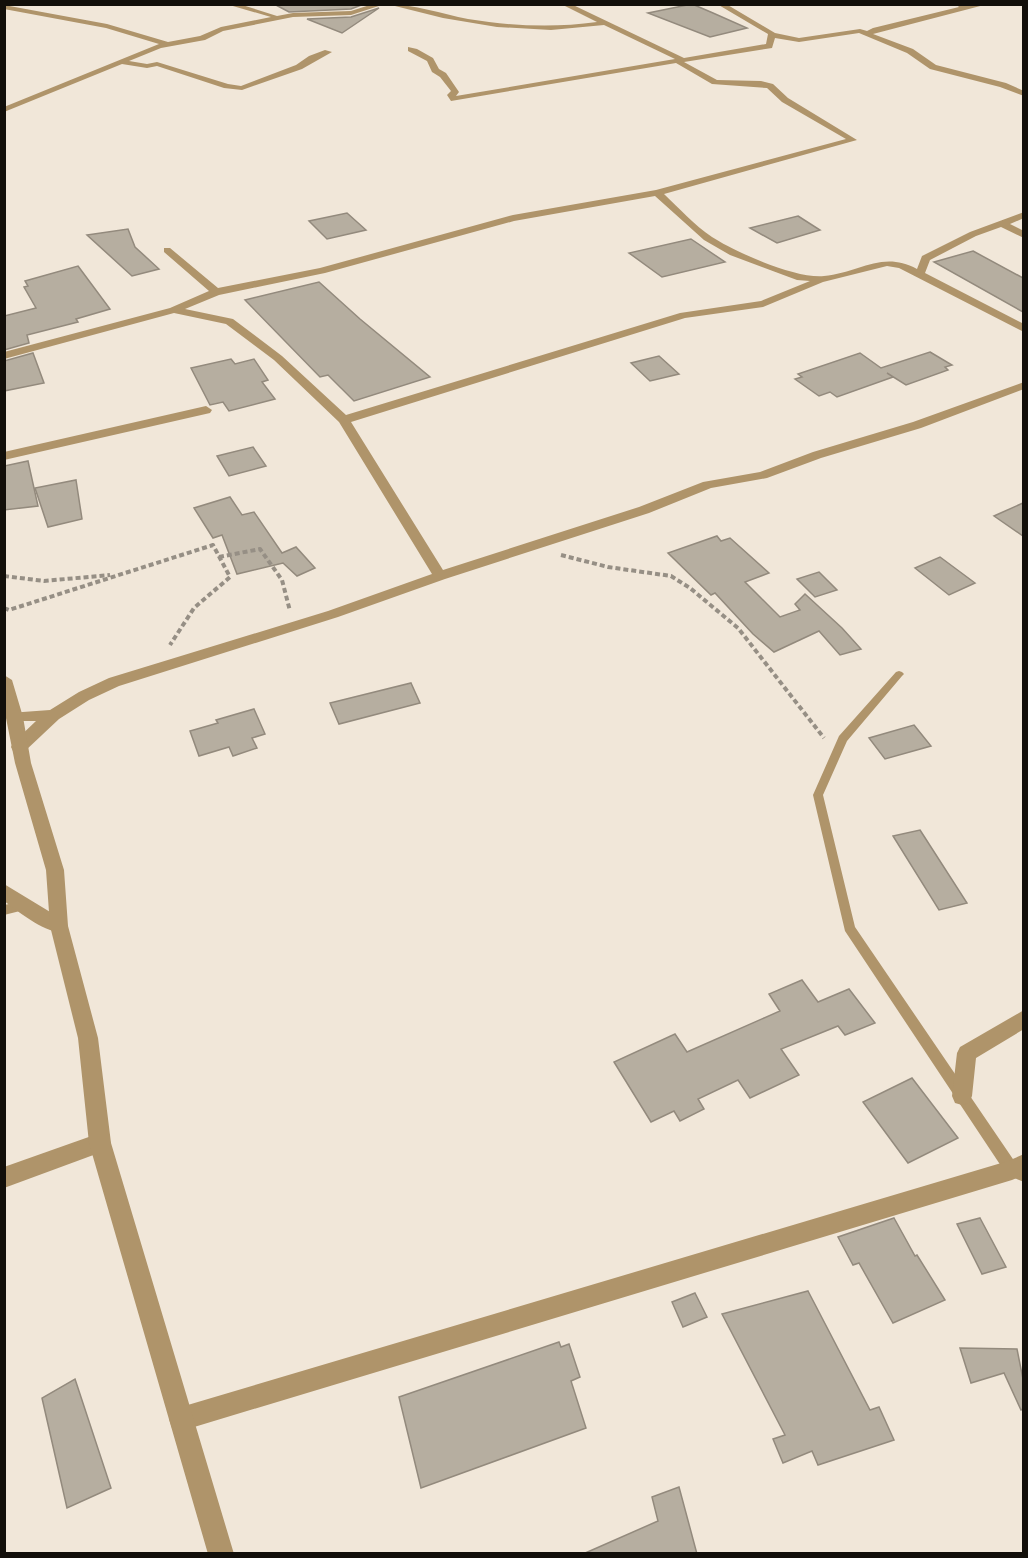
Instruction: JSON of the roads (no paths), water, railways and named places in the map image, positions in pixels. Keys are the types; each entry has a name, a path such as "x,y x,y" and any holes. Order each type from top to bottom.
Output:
{"street":[{"path":"229,4 281,17"},
{"path":"4,110 121,62 168,45 202,38 221,29 281,17 351,13 382,4"},
{"path":"390,4 521,29 576,28 606,23"},
{"path":"4,356 174,310 216,292 321,271 513,218 657,192 853,140 784,100 780,92 757,82 716,82 606,23 564,4"},
{"path":"704,4 710,4"},
{"path":"720,4 771,35 799,40 860,31 910,51 933,67 1003,85 1023,94"},
{"path":"867,34 875,29 961,6 985,4"},
{"path":"6,5 107,26 168,45"},
{"path":"411,49 431,60 435,70 443,75 455,92 451,95 454,99 769,46 771,35"},
{"path":"121,62 147,66 157,64 227,87 242,88 299,67 312,58 328,52"},
{"path":"657,192 707,238 733,254 801,278 824,279"},
{"path":"920,274 926,258 973,234 1023,215"},
{"path":"1001,223 1023,235"},
{"path":"167,250 216,292"},
{"path":"345,420 684,315 763,304 824,279 887,263 902,266 920,274 1023,329"},
{"path":"174,310 229,321 278,358 345,420 440,576"},
{"path":"19,747 54,715 84,696 114,682 294,627 528,546 644,510 708,485 763,475 817,455 917,425 1023,385"},
{"path":"4,456 206,410"},
{"path":"4,680 15,717 19,747 55,870 59,926 88,1038 100,1143 221,1554"},
{"path":"15,717 54,715"},
{"path":"4,891 24,906 59,926"},
{"path":"962,1096 967,1053 1023,1018"},
{"path":"4,1178 100,1143"},
{"path":"181,1419 1020,1170"}],"lane":[{"path":"899,674 843,739 818,795 849,928 962,1096 1020,1170"},
{"path":"4,910 24,906"}]}
